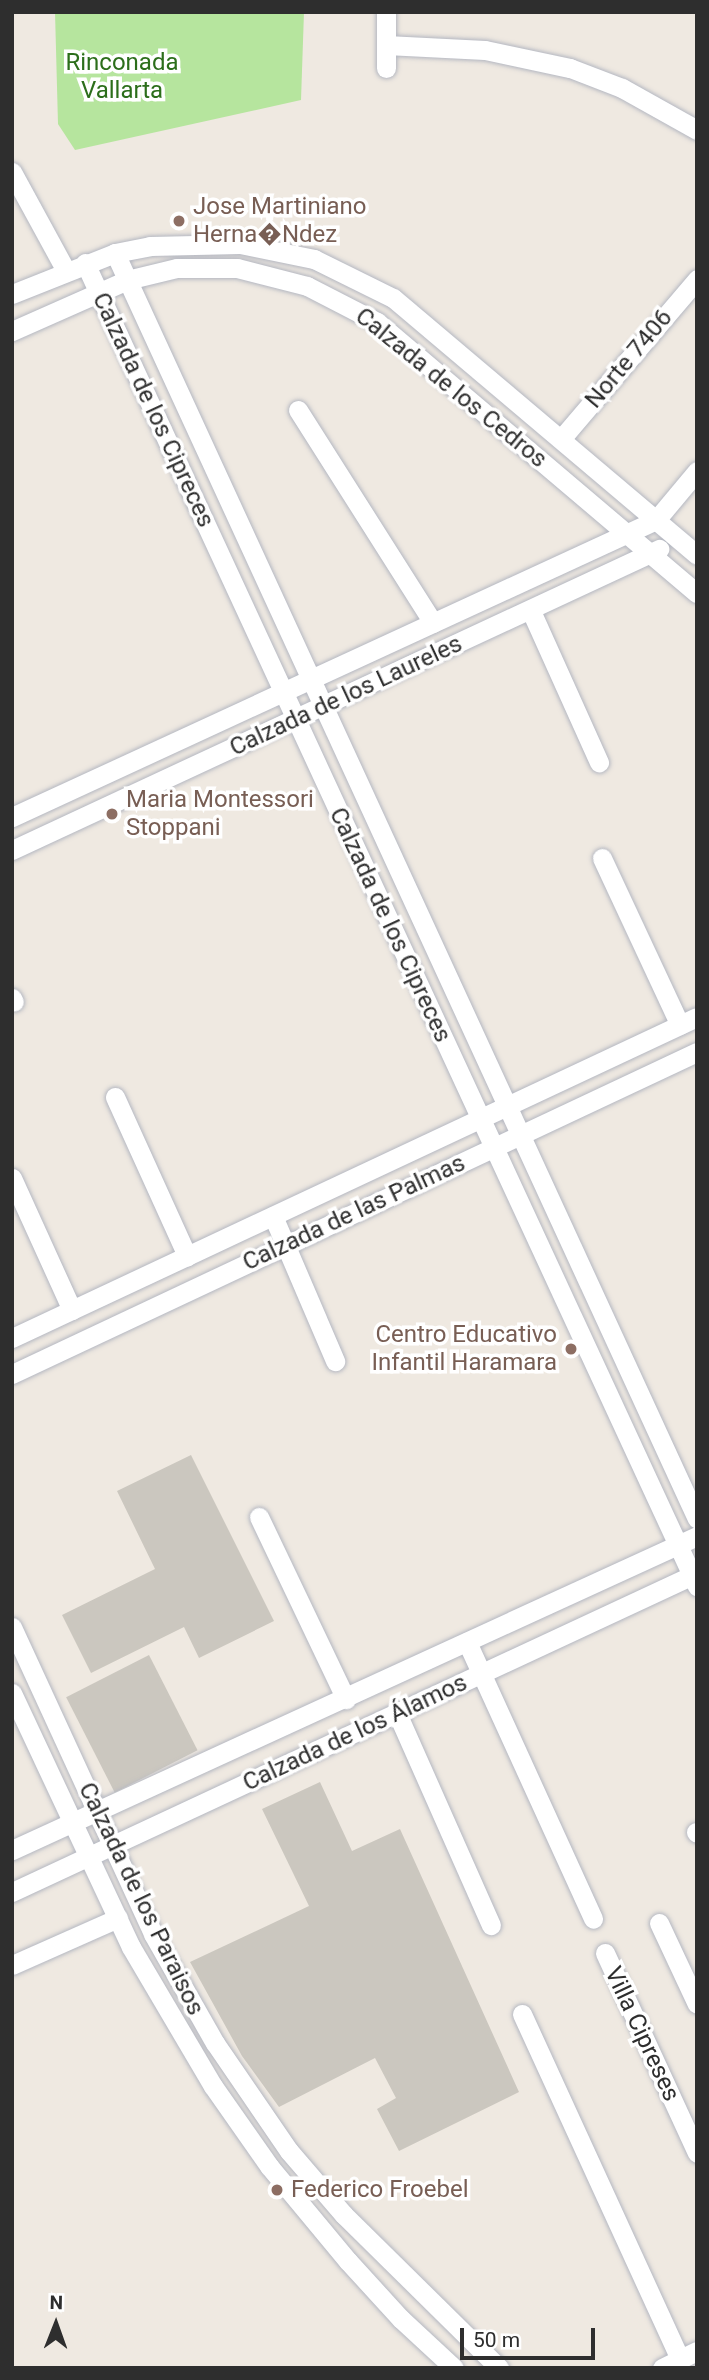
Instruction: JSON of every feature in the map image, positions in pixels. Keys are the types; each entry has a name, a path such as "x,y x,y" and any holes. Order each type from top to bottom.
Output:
{"street":[{"path":"386,12 386,68"},
{"path":"386,45 485,50 570,68 634,94 697,130"},
{"path":"12,172 66,271"},
{"name":"Calzada de los Cedros","path":"14,287 115,253 177,243 240,244 314,259 351,274 394,298 697,555"},
{"name":"Calzada de los Cipreces","path":"115,253 697,1519"},
{"name":"Calzada de los Cipreces","path":"85,263 677,1545 695,1578"},
{"name":"Calzada de los Cedros","path":"12,331 98,292 177,268 237,268 307,286 377,321 697,593"},
{"name":"Norte 7406","path":"561,439 697,279"},
{"path":"298,410 433,623"},
{"path":"567,483 582,457"},
{"path":"656,520 697,471"},
{"name":"Calzada de los Laureles","path":"12,817 656,520"},
{"name":"Calzada de los Laureles","path":"12,850 679,540"},
{"path":"468,607 481,634"},
{"path":"531,611 599,762"},
{"path":"601,858 688,1021"},
{"name":"Calzada de las Palmas","path":"12,1338 688,1021"},
{"name":"Calzada de las Palmas","path":"12,1374 697,1052"},
{"path":"115,1097 187,1256"},
{"path":"12,1178 72,1310"},
{"path":"273,1216 335,1361"},
{"path":"258,1517 346,1699"},
{"name":"Calzada de los Álamos","path":"12,1850 697,1536"},
{"name":"Calzada de los Álamos","path":"12,1892 481,1674 695,1578"},
{"name":"Calzada de los Paraisos","path":"12,1627 112,1845 198,2015 259,2108 289,2151 361,2234 499,2368"},
{"path":"467,1642 593,1919"},
{"name":"Calzada de los Paraisos","path":"12,1693 118,1918 176,2029 240,2124 348,2261 401,2319 454,2368"},
{"path":"397,1713 491,1925"},
{"path":"12,1965 118,1918"},
{"path":"659,1923 697,2004"},
{"name":"Villa Cipreses","path":"605,1953 697,2153"},
{"path":"522,2014 688,2355 662,2368"},
{"path":"176,2029 198,2015"},
{"path":"240,2124 259,2108"}],"green space":[{"name":"Rinconada Vallarta","path":"55,12 304,12 301,100 75,150 58,124"}],"building":[{"path":"191,1455 274,1621 199,1658 184,1627 91,1673 62,1615 155,1569 117,1491"},
{"path":"149,1655 198,1750 115,1793 66,1697"},
{"path":"320,1782 352,1851 400,1829 519,2092 399,2151 377,2109 396,2098 375,2058 279,2107 242,2056 190,1962 309,1906 262,1809"}],"place":[{"name":"Jose Martiniano Herna�Ndez","path":"179,221"},
{"name":"Maria Montessori Stoppani","path":"112,814"},
{"name":"Centro Educativo Infantil Haramara","path":"571,1349"},
{"name":"Federico Froebel","path":"277,2190"}]}
